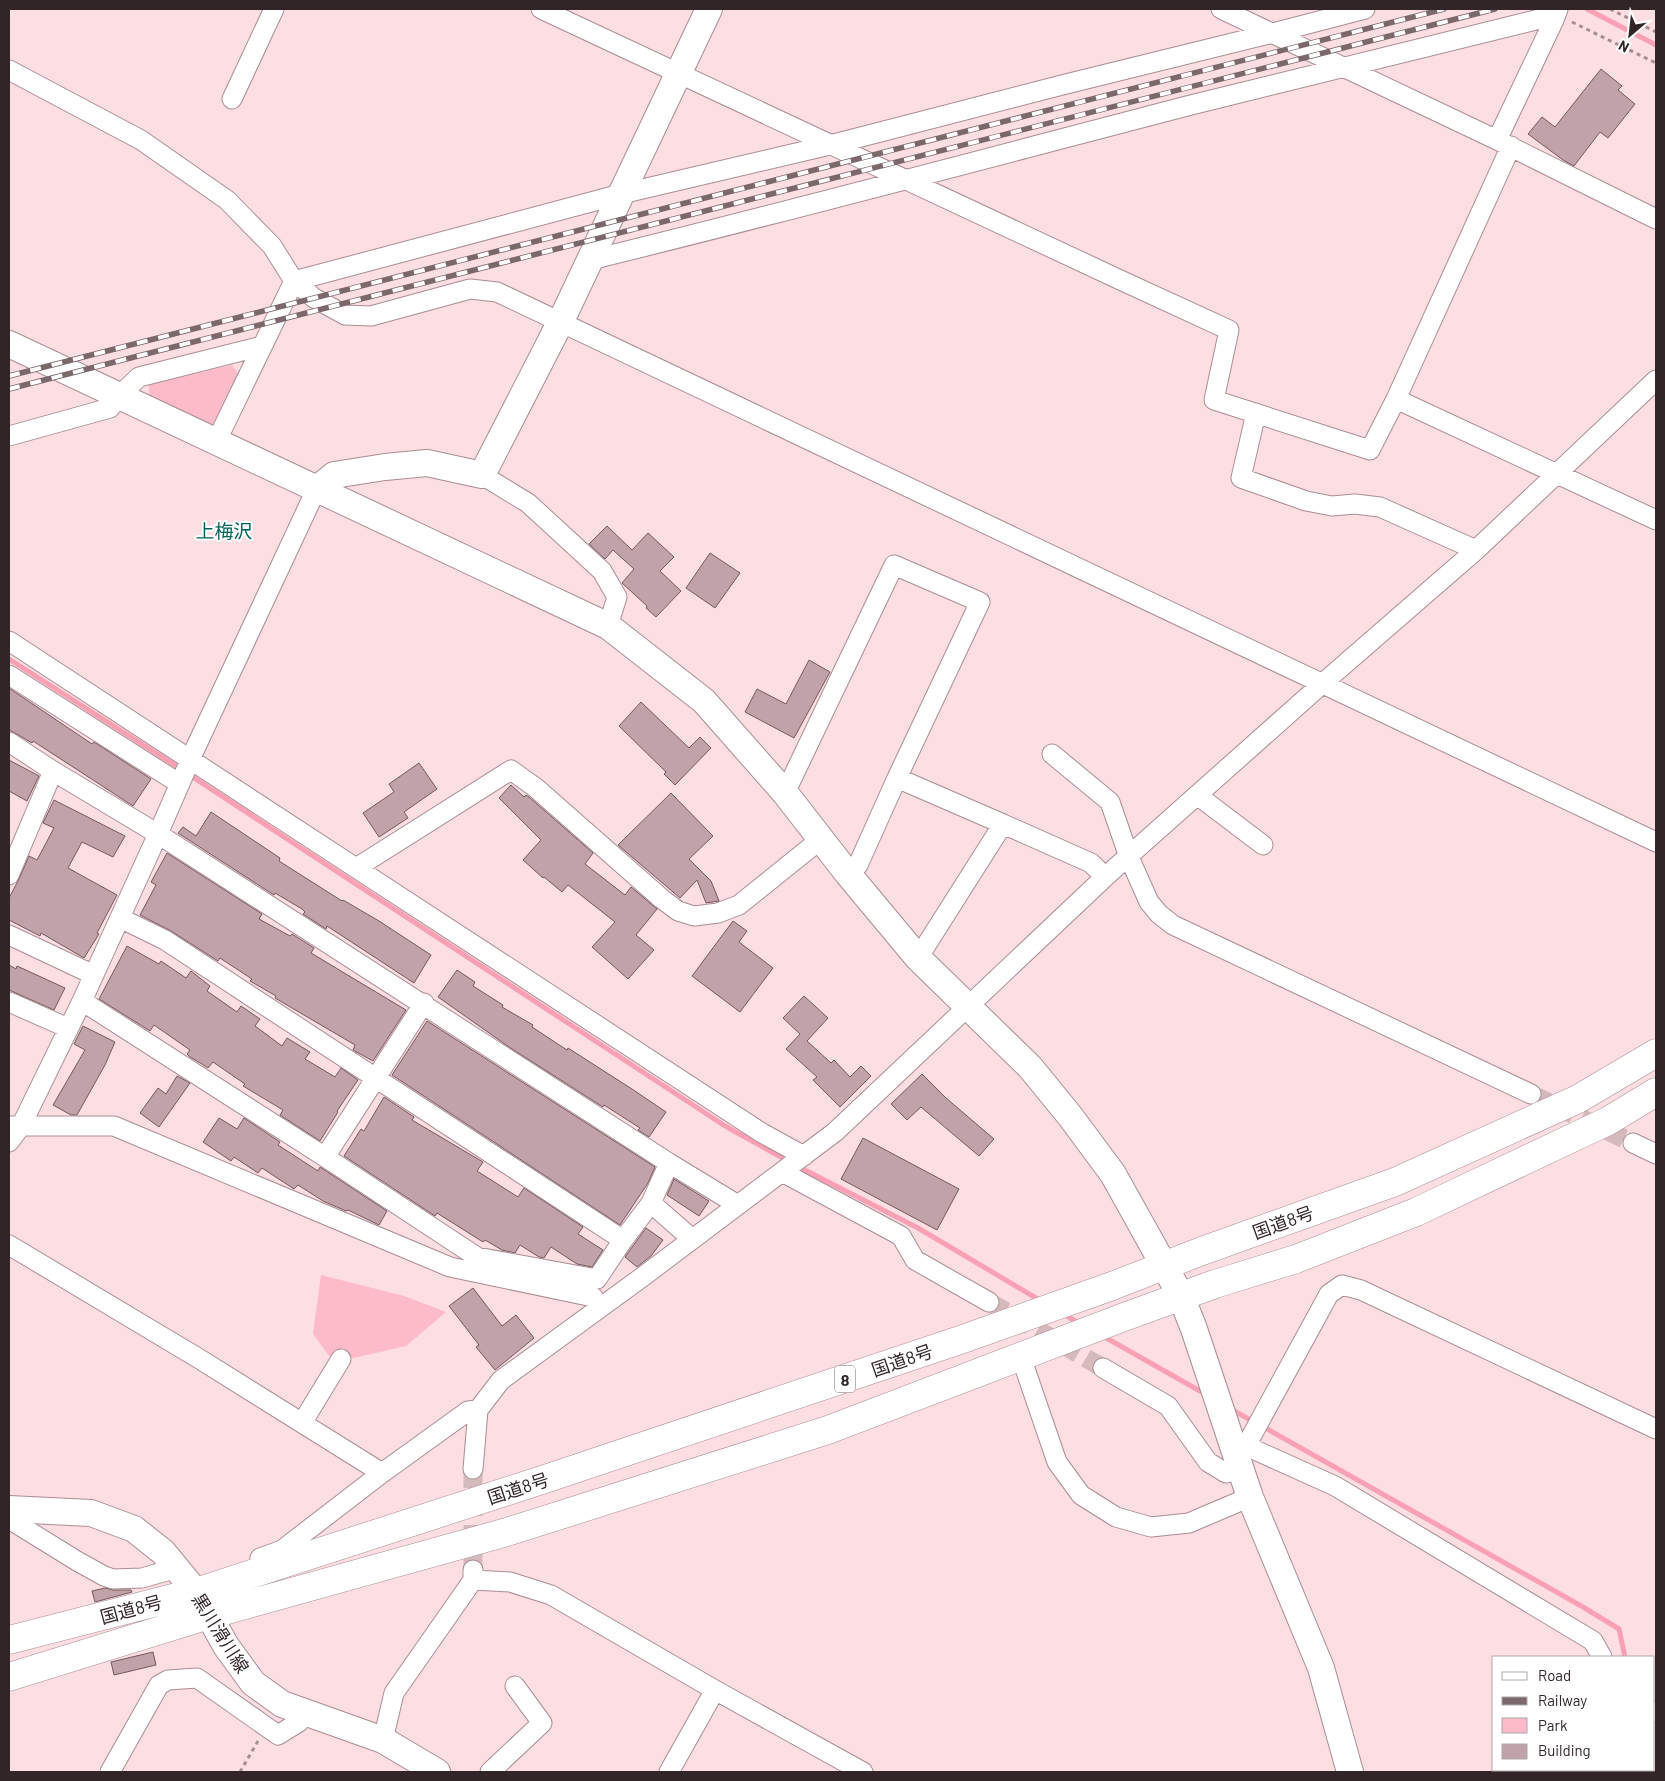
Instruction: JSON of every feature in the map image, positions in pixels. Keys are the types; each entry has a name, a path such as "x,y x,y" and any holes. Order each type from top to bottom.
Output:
{"highway":[{"name":"国道8号","path":"9,1640 192,1589 666,1439 963,1339 1395,1182 1578,1099 1656,1053"},
{"name":"国道8号","path":"9,1677 192,1589 507,1532 828,1430 1181,1296 1296,1259 1416,1212 1608,1121 1656,1092"}],"street":[{"path":"232,99 274,9"},
{"path":"541,9 1229,330 1214,400 1370,450 1396,399 1557,12"},
{"path":"482,475 561,321 709,9"},
{"path":"1221,9 1504,143 1656,219"},
{"path":"216,442 294,281 621,194 830,145 1365,9"},
{"path":"590,260 907,181 1343,67 1422,49 1557,12"},
{"path":"9,70 141,140 227,200 272,246 294,281 314,298 345,316 371,316 470,289 497,292 1656,842"},
{"path":"9,344 608,626 704,701 785,793 848,874 918,958 1030,1067 1070,1116 1113,1174 1181,1296 1241,1455 1250,1497 1321,1668 1350,1772"},
{"path":"9,436 110,408 119,396 139,377 262,346"},
{"path":"473,1469 478,1410 501,1380 835,1132 1105,877 1130,857 1323,683 1476,550 1656,380"},
{"path":"1396,399 1656,520"},
{"path":"1256,413 1241,478 1306,501 1332,506 1355,504 1380,508 1476,550"},
{"path":"9,1142 15,1126 82,1001 190,759 316,490 334,475 393,466 427,463 482,475 528,503 602,570 618,597 608,626"},
{"path":"785,793 894,565 980,602 858,865 848,874"},
{"path":"9,641 762,1133 804,1156"},
{"path":"9,675 180,784"},
{"path":"9,742 53,771 158,834 424,1003 669,1163 738,1205"},
{"path":"1052,754 1110,802 1149,902 1158,914 1173,925 1531,1094"},
{"path":"356,868 511,770 536,788 662,899 678,911 694,916 718,913 739,906 821,839"},
{"path":"9,875 53,771"},
{"path":"897,778 1091,862 1105,877"},
{"path":"1197,795 1263,845"},
{"path":"918,958 1003,824"},
{"path":"120,918 165,940 623,1240"},
{"path":"9,935 94,975"},
{"path":"82,1001 325,1156 476,1257 597,1279 623,1240 651,1204 669,1163"},
{"path":"9,1002 68,1028"},
{"path":"325,1156 424,1003"},
{"path":"15,1126 114,1126 450,1266 593,1297"},
{"path":"1632,1143 1656,1154"},
{"path":"782,1172 901,1236 915,1260 989,1302"},
{"path":"651,1204 692,1239"},
{"path":"9,1245 190,1353 382,1474"},
{"path":"1103,1368 1168,1406 1208,1462 1226,1473 1241,1455 1329,1294 1342,1285 1361,1290 1656,1430"},
{"path":"1021,1357 1057,1462 1081,1495 1116,1517 1151,1527 1188,1523 1250,1497"},
{"path":"302,1423 341,1358"},
{"path":"9,1519 104,1576 113,1579 142,1578 192,1589 243,1565 282,1550 468,1411 478,1410"},
{"path":"1241,1455 1335,1486 1593,1641 1601,1656"},
{"name":"黒川滑川線","path":"9,1509 91,1513 134,1529 163,1552 192,1589 226,1646 253,1683 282,1704 305,1714 349,1727 383,1740 437,1772"},
{"path":"383,1740 394,1692 473,1575 510,1582 551,1595 863,1772"},
{"path":"110,1772 159,1686 168,1680 197,1678 278,1735 299,1722 305,1714"},
{"path":"490,1772 542,1723 515,1686"},
{"path":"669,1772 716,1690"}],"path":[{"path":"1610,9 1656,32"},
{"path":"1557,12 1656,63"},
{"path":"240,1772 266,1727"}],"green space":[{"path":"232,365 240,377 213,427 149,396 149,385"},
{"path":"321,1275 404,1296 446,1312 406,1346 349,1359 330,1357 313,1334"}],"building":[{"path":"1601,69 1622,86 1618,90 1635,104 1608,138 1600,132 1574,166 1528,134 1542,117 1555,127"},
{"path":"607,526 632,550 648,533 674,557 660,571 681,591 656,617 622,583 634,569 613,550 605,559 589,544"},
{"path":"710,553 740,573 715,608 686,588"},
{"path":"809,660 830,672 794,738 745,712 757,689 786,704"},
{"path":"9,688 92,744 94,742 151,779 133,806 33,741 32,743 9,730"},
{"path":"641,702 689,748 700,737 711,748 675,785 664,774 666,772 619,726"},
{"path":"9,760 39,776 27,801 9,791"},
{"path":"419,763 437,789 404,812 408,818 379,837 363,813 394,792 389,784"},
{"path":"511,785 524,797 526,795 529,797 593,853 585,864 625,895 631,887 657,909 636,935 654,950 628,979 592,947 615,922 568,885 562,892 523,860 541,840 499,798"},
{"path":"671,793 713,836 689,859 711,881 719,901 706,903 697,880 680,898 618,845"},
{"path":"54,800 125,836 113,857 82,842 68,868 117,895 97,933 99,934 84,958 41,933 40,936 9,920 9,898 29,856 37,860 54,828 43,823"},
{"path":"211,812 280,858 279,861 342,901 379,921 431,955 414,983 327,926 326,929 303,914 305,912 302,909 275,893 274,895 178,833 183,827 196,836"},
{"path":"167,853 262,914 259,919 290,936 292,934 314,948 311,953 406,1010 373,1061 353,1050 355,1045 275,998 276,996 250,981 252,979 220,958 218,961 171,931 140,915 156,885 151,882"},
{"path":"733,921 747,931 739,942 773,968 740,1012 692,976"},
{"path":"127,946 159,964 161,961 186,978 191,971 210,986 207,991 237,1012 241,1006 260,1019 255,1026 282,1046 287,1038 310,1052 305,1059 335,1077 341,1068 358,1080 320,1141 280,1115 283,1110 243,1086 245,1084 213,1062 208,1068 187,1054 190,1050 154,1025 150,1031 99,999"},
{"path":"9,965 16,969 17,966 65,988 54,1010 9,990"},
{"path":"457,970 475,982 473,986 503,1005 502,1007 533,1025 532,1027 567,1050 568,1048 666,1112 649,1137 638,1130 640,1128 604,1105 603,1107 509,1047 438,997"},
{"path":"804,996 828,1018 807,1041 831,1063 834,1060 850,1077 861,1066 871,1076 840,1107 813,1080 817,1077 786,1049 800,1034 783,1018"},
{"path":"427,1021 655,1167 648,1183 620,1225 392,1075"},
{"path":"83,1026 115,1042 105,1065 77,1115 71,1115 53,1105 85,1050 74,1044"},
{"path":"922,1074 946,1098 994,1139 979,1156 921,1107 907,1120 891,1104"},
{"path":"177,1076 190,1083 159,1127 140,1113 158,1088 166,1094"},
{"path":"384,1097 414,1117 412,1120 483,1162 477,1171 518,1197 524,1188 583,1227 578,1234 603,1250 592,1267 577,1264 551,1247 544,1258 539,1257 520,1245 515,1253 502,1250 485,1240 483,1242 437,1213 435,1216 344,1156 361,1129 364,1131"},
{"path":"219,1118 237,1129 244,1118 280,1142 278,1145 318,1171 320,1167 387,1211 379,1225 348,1210 346,1211 323,1201 298,1185 294,1189 262,1168 258,1173 234,1157 231,1161 203,1142"},
{"path":"863,1138 959,1189 937,1230 841,1179"},
{"path":"674,1179 709,1201 699,1216 667,1195"},
{"path":"646,1228 663,1240 651,1256 637,1267 625,1257"},
{"path":"473,1288 502,1326 516,1315 534,1338 495,1370 476,1347 479,1345 449,1306"},
{"path":"105,1588 131,1590 132,1592 95,1602 92,1591"},
{"path":"153,1652 156,1665 114,1675 111,1662"}],"waterway":[{"path":"1587,9 1656,45"},
{"path":"9,659 181,769"},
{"path":"188,774 725,1126 788,1161"},
{"path":"797,1166 918,1228 1041,1301"},
{"path":"1062,1313 1080,1324"},
{"path":"1101,1335 1207,1395"},
{"path":"1229,1408 1254,1422"},
{"path":"1262,1426 1619,1629 1625,1656"}],"tunnel":[{"path":"1531,1094 1633,1143"},
{"path":"989,1302 1103,1368"},
{"path":"473,1469 473,1570"}],"railway":[{"path":"9,376 1444,9"},
{"path":"9,389 1495,9"}],"district":[{"name":"上梅沢","path":"224,530"}]}
